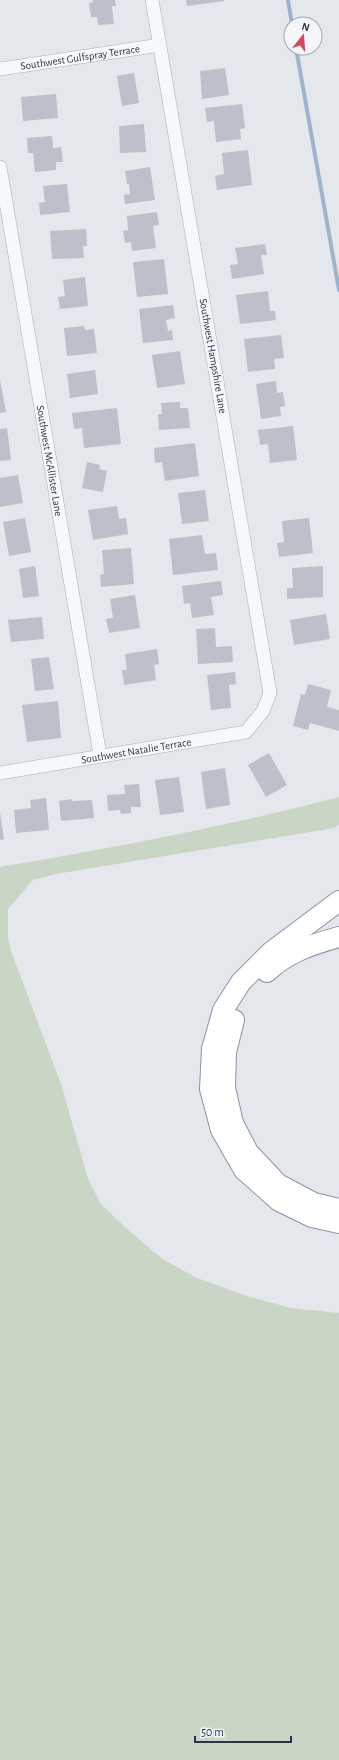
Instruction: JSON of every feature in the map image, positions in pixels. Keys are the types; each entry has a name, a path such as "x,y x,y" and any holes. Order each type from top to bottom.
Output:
{"highway":[{"path":"339,900 271,952 241,982 223,1010 212,1049 210,1089 221,1130 244,1170 279,1201 312,1217 339,1223"},
{"path":"339,937 311,944 276,963 256,983 235,1017 226,1052 225,1088 233,1123 248,1152 278,1184 314,1203 339,1209"}],"street":[{"name":"Southwest Hampshire Lane","path":"152,0 266,665 270,692 263,710"},
{"name":"Southwest Gulfspray Terrace","path":"0,68 160,45"},
{"name":"Southwest McAllister Lane","path":"0,167 100,755"},
{"name":"Southwest Natalie Terrace","path":"0,773 100,755 246,732 263,710"}],"green space":[{"path":"339,797 339,824 334,828 56,874 33,880 8,909 8,937 11,951 61,1084 88,1179 101,1204 161,1258 197,1278 250,1297 291,1308 339,1313 339,1760 0,1760 0,867 171,836 255,818"}],"building":[{"path":"93,0 115,0 116,6 112,6 114,24 98,25 97,17 91,17 89,3 93,2"},
{"path":"186,0 224,0 224,1 187,6"},
{"path":"225,68 229,95 202,99 200,71"},
{"path":"134,73 139,103 122,106 117,76"},
{"path":"56,94 58,118 23,121 21,97"},
{"path":"242,104 245,128 240,129 241,139 216,142 214,121 207,122 205,108"},
{"path":"144,124 146,152 120,153 119,126"},
{"path":"52,136 53,148 61,147 63,162 56,162 56,170 35,172 33,153 28,153 27,138"},
{"path":"248,150 252,185 217,190 215,176 224,174 222,153"},
{"path":"150,167 155,200 125,204 124,195 130,194 125,171"},
{"path":"67,184 70,212 40,215 39,203 45,202 43,186"},
{"path":"157,212 159,225 153,226 156,248 132,251 131,242 125,243 123,231 128,230 127,216"},
{"path":"86,229 87,246 83,246 84,258 52,259 50,231"},
{"path":"265,244 267,255 261,255 264,274 232,279 230,265 238,264 235,248"},
{"path":"164,259 168,294 137,297 133,262"},
{"path":"85,277 88,306 60,309 58,297 65,296 63,280"},
{"path":"268,291 270,311 275,311 276,320 240,324 236,295"},
{"path":"173,305 175,318 166,320 168,331 172,330 173,340 143,343 139,309"},
{"path":"84,326 85,330 94,329 97,353 67,356 64,328"},
{"path":"281,335 284,358 274,359 275,369 248,372 244,339"},
{"path":"180,351 185,384 157,388 152,355"},
{"path":"95,370 98,394 70,398 67,374"},
{"path":"0,380 6,412 0,413"},
{"path":"276,381 277,393 283,392 285,406 280,407 281,416 261,419 256,384"},
{"path":"180,402 180,408 188,408 190,428 159,430 158,414 162,414 161,403"},
{"path":"117,408 121,444 84,448 82,428 74,429 72,413"},
{"path":"293,426 297,460 270,463 268,444 260,445 258,430"},
{"path":"7,428 11,460 0,461 0,429"},
{"path":"195,443 199,476 165,481 162,462 155,463 154,448"},
{"path":"87,462 100,465 99,469 107,471 103,492 82,488"},
{"path":"18,475 23,503 0,507 0,478"},
{"path":"205,490 209,521 182,524 178,493"},
{"path":"117,506 119,519 126,518 128,534 93,540 88,510"},
{"path":"25,518 31,552 9,556 3,522"},
{"path":"309,518 313,553 279,557 277,543 284,542 282,521"},
{"path":"202,535 205,554 216,553 218,570 173,575 169,539"},
{"path":"131,548 134,584 101,587 100,575 104,574 102,550"},
{"path":"35,566 39,596 23,598 19,569"},
{"path":"323,566 323,597 287,599 287,588 293,588 292,568"},
{"path":"221,581 223,595 211,597 214,615 192,618 190,603 184,604 182,586"},
{"path":"135,595 140,628 109,633 106,619 113,618 110,599"},
{"path":"326,614 330,639 294,645 290,620"},
{"path":"42,617 44,639 11,642 8,620"},
{"path":"215,628 216,647 232,646 233,662 198,664 196,629"},
{"path":"157,649 159,664 154,665 156,680 124,685 122,670 127,670 125,654"},
{"path":"49,657 54,689 35,691 31,659"},
{"path":"235,672 236,684 229,685 231,708 211,710 207,675"},
{"path":"308,684 331,690 327,707 339,710 339,731 310,723 308,730 293,726 301,694 305,695"},
{"path":"58,701 61,738 27,742 22,705"},
{"path":"269,753 287,785 266,797 248,765"},
{"path":"225,768 230,805 206,809 201,772"},
{"path":"179,777 184,812 160,815 155,780"},
{"path":"139,784 141,807 131,807 131,813 121,814 120,810 108,811 107,795 125,794 124,785"},
{"path":"46,798 49,830 16,833 14,810 31,808 30,800"},
{"path":"72,799 72,801 92,800 94,818 61,821 59,801"},
{"path":"0,812 4,839 0,840"}],"waterway":[{"path":"288,0 291,16"},
{"path":"297,56 339,290"}]}
